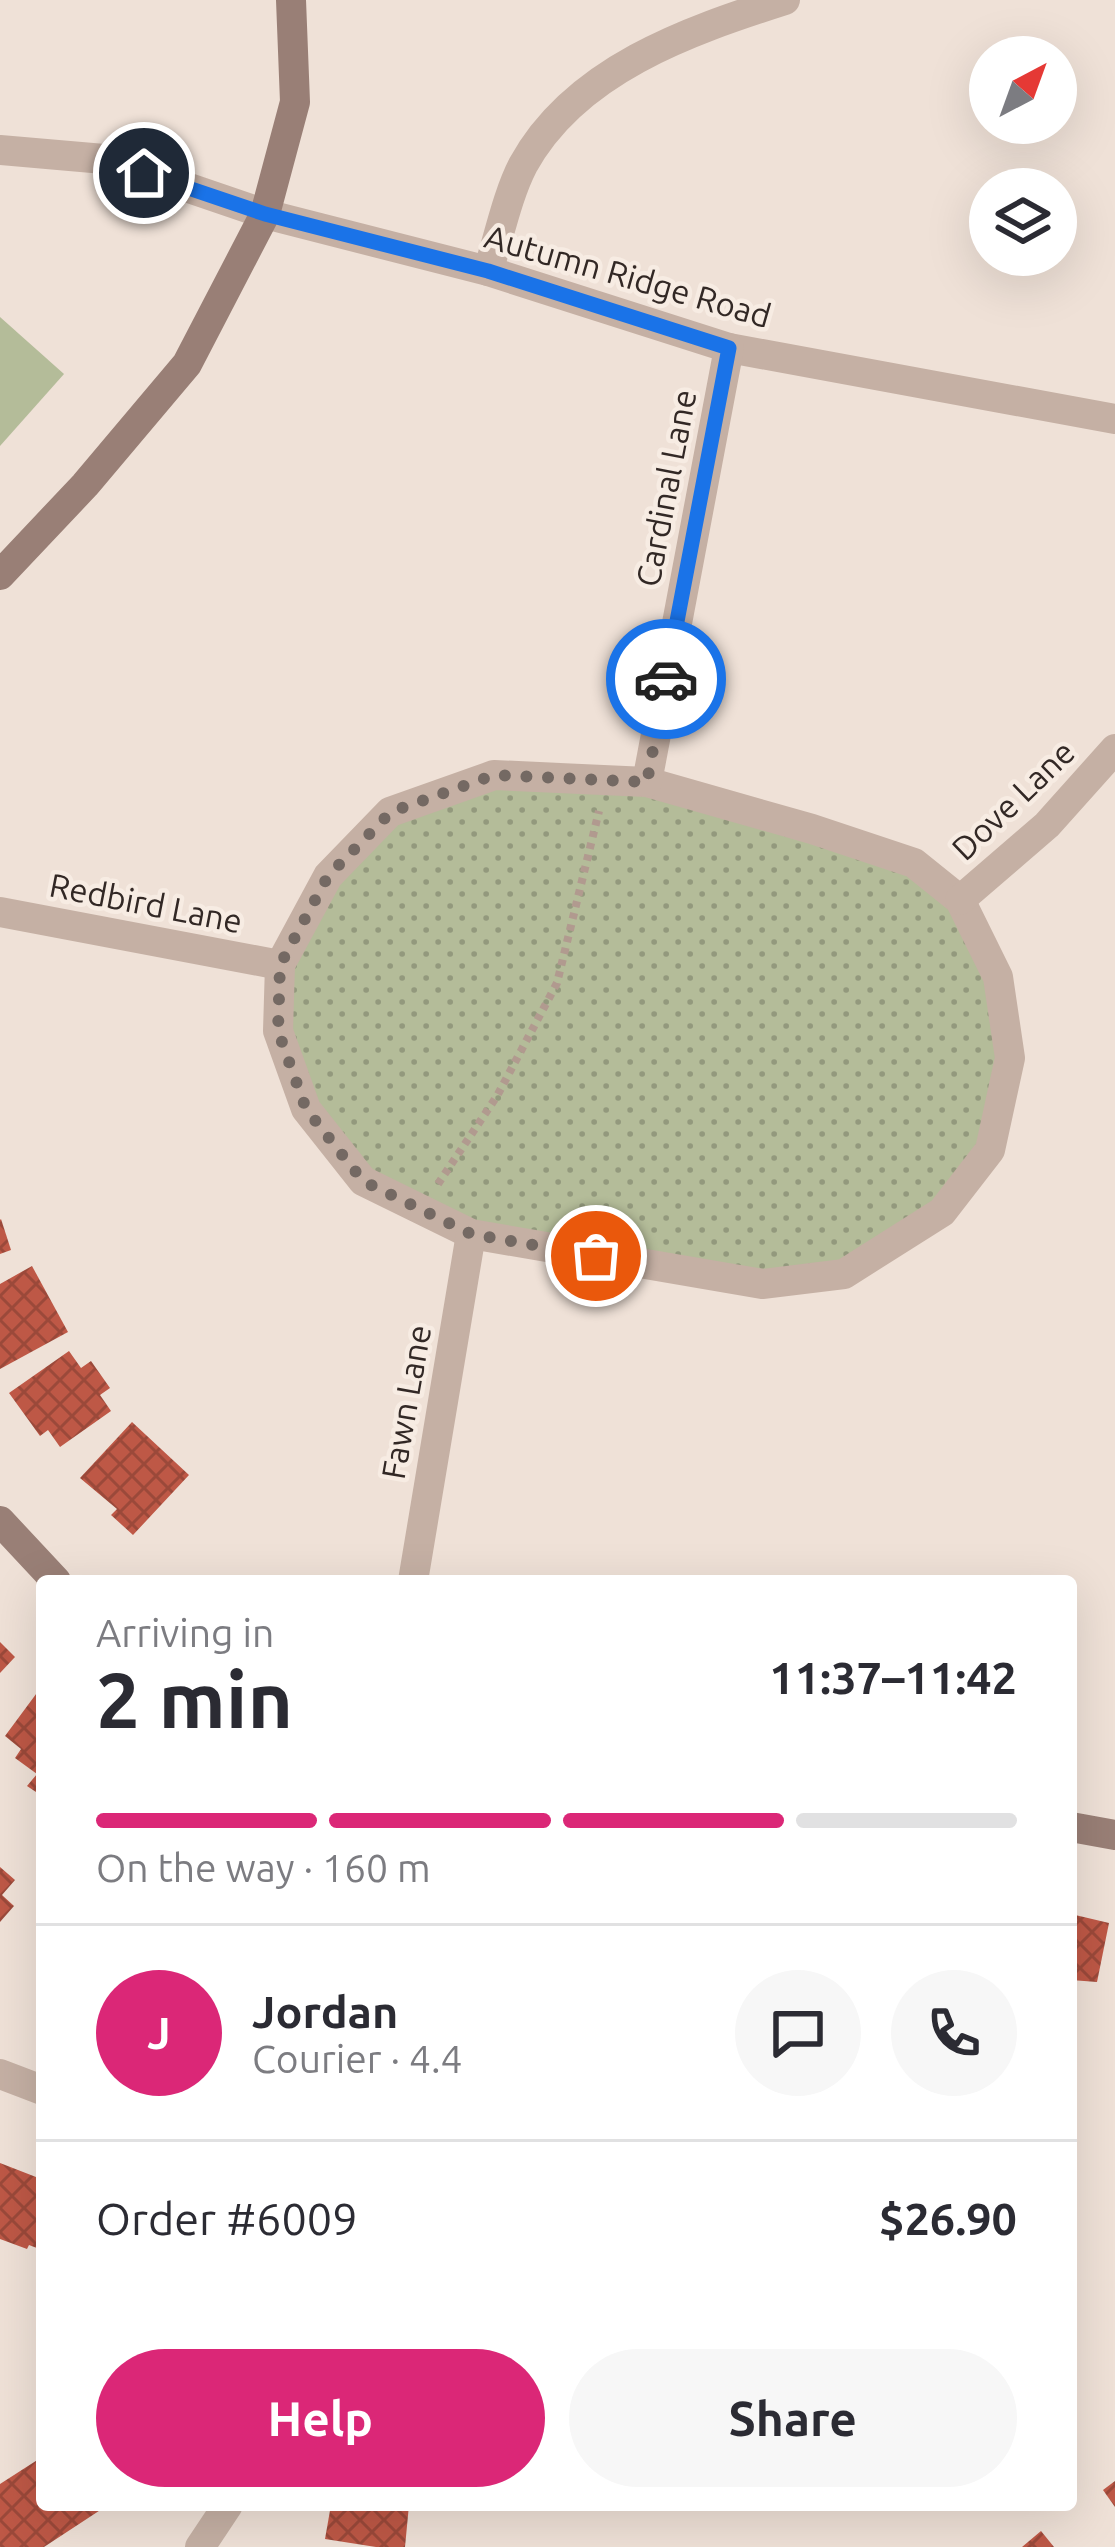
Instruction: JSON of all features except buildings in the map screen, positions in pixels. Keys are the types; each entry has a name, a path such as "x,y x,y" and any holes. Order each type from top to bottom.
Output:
{"street":[{"path":"0,574 85,485 188,364 265,214 295,102 291,0"},
{"path":"488,271 524,165 578,95 694,29 785,0"},
{"name":"Autumn Ridge Road","path":"0,150 104,159 265,214 488,271 729,348 1115,419"},
{"name":"Cardinal Lane","path":"647,782 729,348"},
{"name":"Dove Lane","path":"960,900 1047,825 1115,749"},
{"path":"494,775 606,780 647,782 914,863 960,900 998,977 1010,1058 989,1150 942,1212 844,1274 762,1284 471,1234 363,1181 306,1109 278,1031 280,965 328,876 391,812 494,775"},
{"name":"Redbird Lane","path":"0,912 280,965"},
{"name":"Fawn Lane","path":"414,1575 471,1234"},
{"path":"0,1521 50,1575"},
{"path":"1077,1828 1115,1835"},
{"path":"0,2074 36,2088"},
{"path":"200,2547 224,2511"}],"path":[{"path":"435,1216 437,1185 497,1096 557,983 606,780"}],"green space":[{"path":"0,317 64,374 0,446"},
{"path":"494,775 647,782 914,863 960,900 1006,1030 989,1150 909,1233 844,1274 762,1284 471,1234 363,1181 306,1109 280,965 390,812"}],"way so far":[{"path":"596,1256 471,1234 363,1181 306,1109 278,1031 280,965 328,876 391,812 494,775 647,782 666,679"}],"route":[{"path":"144,173 265,214 488,271 729,348 666,679"}]}
